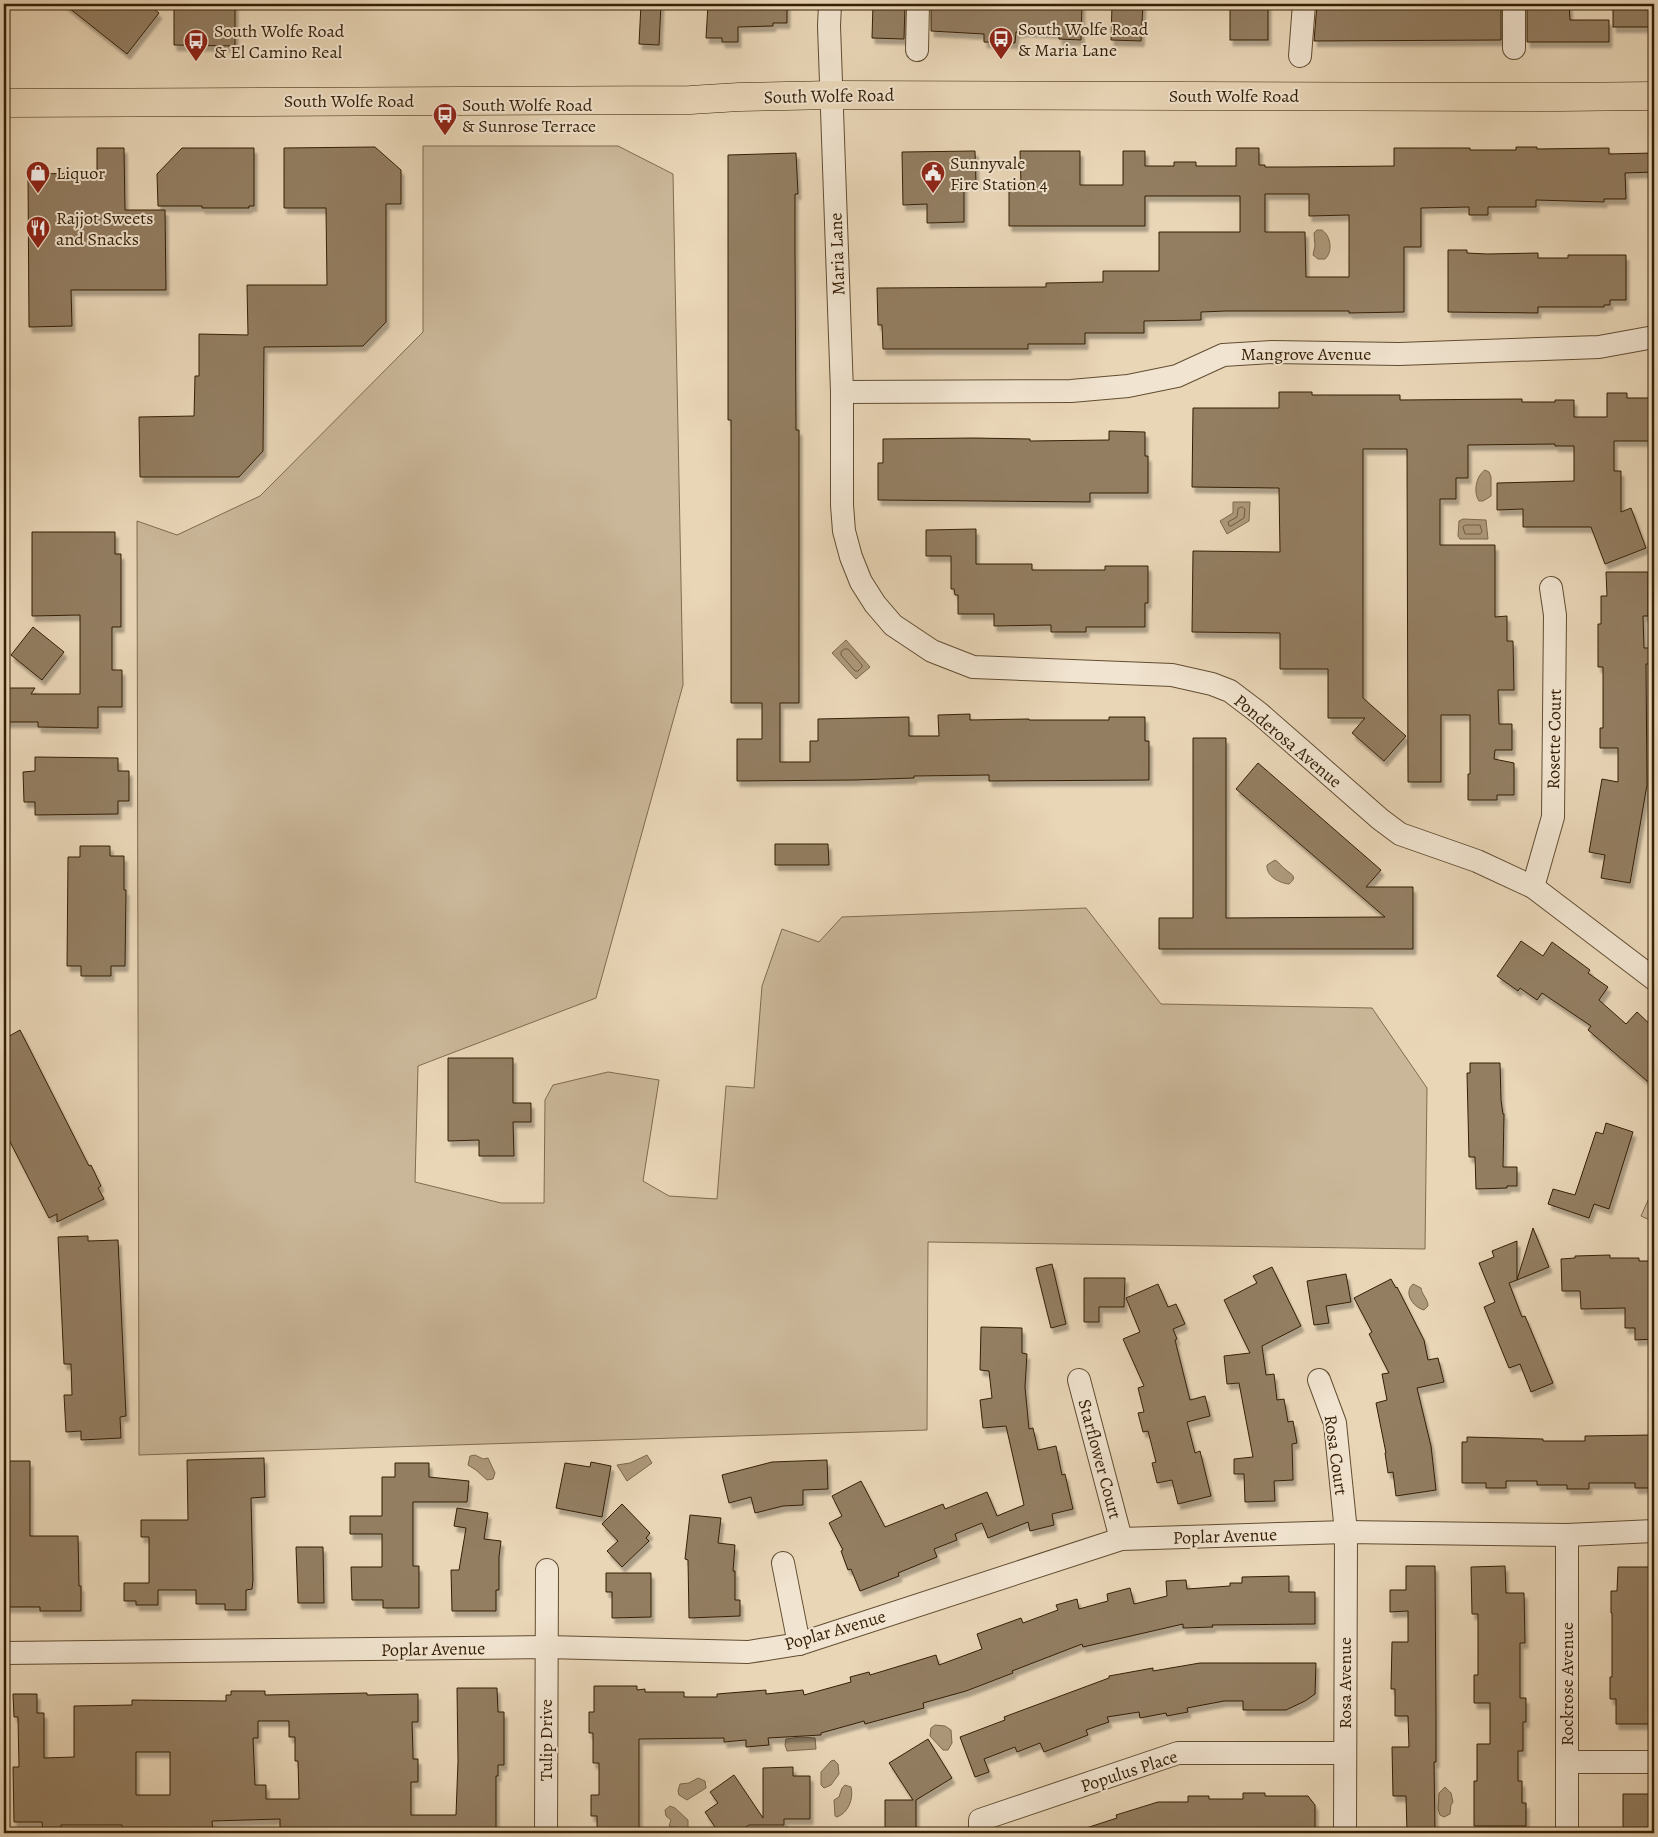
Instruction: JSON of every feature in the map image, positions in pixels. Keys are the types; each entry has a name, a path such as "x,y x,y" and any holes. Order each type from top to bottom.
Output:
{"main road":[{"name":"South Wolfe Road","path":"8,95 690,100 832,95 1654,96"}],"street":[{"name":"Maria Lane","path":"830,4 829,26 842,392 842,505"},
{"path":"917,50 918,4"},
{"path":"1300,56 1304,4"},
{"path":"1514,4 1514,48"},
{"name":"Mangrove Avenue","path":"842,392 1071,391 1128,386 1177,376 1223,355 1272,352 1399,354 1599,347 1654,337"},
{"name":"Ponderosa Avenue","path":"842,505 844,531 851,557 861,582 875,604 894,625 932,650 973,667 1172,675 1212,684 1230,692 1259,713 1380,819 1400,834 1484,864 1533,887 1654,979"},
{"name":"Rosette Court","path":"1533,887 1553,817 1555,615 1551,588"},
{"name":"Starflower Court","path":"1078,1380 1121,1539"},
{"name":"Rosa Court","path":"1319,1380 1335,1423 1346,1532"},
{"name":"Poplar Avenue","path":"4,1653 546,1648 748,1652 799,1644 1121,1539 1346,1532 1567,1535 1654,1532"},
{"name":"Rosa Avenue","path":"1345,1833 1346,1532"},
{"name":"Rockrose Avenue","path":"1567,1535 1567,1833"},
{"path":"784,1563 799,1644"},
{"name":"Tulip Drive","path":"546,1833 547,1570"},
{"name":"Populus Place","path":"980,1827 1178,1753 1344,1753"},
{"path":"1567,1762 1654,1762"}],"shaded area":[{"path":"423,146 618,146 673,174 683,685 596,998 418,1066 415,1182 501,1203 544,1203 545,1100 553,1085 608,1072 659,1080 643,1181 669,1196 717,1199 726,1086 754,1088 762,986 782,929 819,942 842,917 1086,908 1161,1004 1372,1008 1427,1088 1425,1249 928,1242 927,1430 139,1455 137,521 177,535 260,496 423,332"},
{"path":"1654,1187 1654,1222 1641,1216"}],"water":[{"path":"1317,230 1322,230 1329,240 1330,248 1325,259 1318,259 1313,255 1315,246 1314,233"},
{"path":"1485,470 1489,472 1491,477 1491,496 1483,501 1479,501 1476,493 1476,484 1479,476"},
{"path":"1233,502 1250,502 1249,521 1227,534 1220,521 1233,513"},
{"path":"1463,519 1486,520 1488,539 1460,539 1458,536 1459,521"},
{"path":"846,640 870,667 856,679 832,653"},
{"path":"1275,860 1293,875 1293,879 1289,884 1271,876 1267,865"},
{"path":"1413,1284 1421,1288 1427,1301 1428,1306 1424,1310 1413,1303 1409,1295"},
{"path":"475,1455 483,1459 488,1458 495,1473 493,1479 487,1480 468,1465 470,1456"},
{"path":"647,1455 652,1463 627,1481 617,1465 630,1463"},
{"path":"935,1725 945,1726 951,1730 952,1743 948,1750 943,1750 930,1736 931,1728"},
{"path":"815,1738 816,1749 787,1751 786,1739"},
{"path":"834,1760 838,1764 839,1774 831,1785 824,1788 821,1785 821,1772"},
{"path":"698,1778 705,1781 706,1788 687,1800 679,1795 680,1784 689,1783"},
{"path":"845,1785 851,1787 851,1801 847,1809 837,1817 835,1816 834,1800 839,1797"},
{"path":"1445,1787 1451,1793 1453,1802 1450,1814 1444,1817 1440,1815 1438,1809 1439,1793"},
{"path":"670,1806 688,1820 688,1827 682,1829 669,1826 671,1820 666,1816 665,1810"}],"building":[{"path":"64,4 148,4 159,13 127,54"},
{"path":"174,4 235,4 235,46 174,45"},
{"path":"641,4 661,4 659,45 639,44"},
{"path":"708,4 787,4 787,23 773,23 773,26 738,27 738,42 722,42 722,38 706,38"},
{"path":"873,4 905,4 904,39 872,38"},
{"path":"931,4 1082,4 1081,40 1059,39 1059,33 1022,31 1016,32 1015,43 984,42 984,34 931,31"},
{"path":"1112,4 1143,4 1141,41 1111,40"},
{"path":"1230,4 1268,4 1268,40 1230,40"},
{"path":"1317,4 1501,4 1501,40 1314,41"},
{"path":"1527,4 1569,4 1570,20 1609,20 1609,42 1527,42"},
{"path":"1613,4 1654,4 1654,27 1613,27"},
{"path":"375,147 401,170 401,204 386,204 386,322 363,346 264,347 263,451 239,477 140,477 139,417 194,416 195,376 199,376 199,334 248,335 247,285 327,285 326,208 284,208 284,148"},
{"path":"1516,147 1537,147 1537,149 1609,148 1609,154 1654,153 1654,172 1625,173 1626,199 1604,199 1604,202 1536,200 1536,207 1488,207 1488,215 1469,215 1469,207 1421,208 1421,247 1404,247 1404,312 1201,312 1201,320 1144,321 1144,333 1085,333 1085,344 1028,344 1028,349 883,349 882,325 878,325 877,288 1046,287 1046,283 1103,282 1103,271 1159,271 1159,232 1240,232 1240,196 1145,196 1145,226 1009,226 1009,185 1021,185 1020,151 1080,151 1080,185 1123,185 1123,151 1145,151 1145,166 1174,166 1174,162 1196,162 1196,166 1236,166 1236,148 1259,148 1259,165 1265,165 1265,167 1295,167 1394,166 1394,148 1516,150","holes":["1265,194 1309,194 1309,216 1349,215 1349,277 1306,277 1305,232 1265,232"]},
{"path":"97,148 124,148 125,210 165,210 166,290 71,290 72,326 29,327 28,174 97,173"},
{"path":"182,148 254,148 254,206 249,206 249,208 202,208 202,206 158,206 157,174"},
{"name":"Sunnyvale Fire Station 4","path":"975,151 976,184 964,184 964,222 927,223 927,204 903,205 902,152"},
{"path":"796,153 798,194 795,194 795,250 796,430 799,430 799,703 780,703 780,762 810,762 810,741 818,741 818,719 909,717 909,736 939,736 938,715 970,714 970,720 1109,720 1109,717 1145,717 1145,741 1149,741 1149,780 989,781 989,775 914,776 914,778 855,780 737,781 737,739 762,739 762,703 731,703 731,420 728,420 728,155"},
{"path":"1448,250 1467,250 1467,253 1487,254 1538,253 1538,258 1568,258 1568,255 1626,255 1626,300 1610,300 1610,305 1604,305 1604,307 1538,307 1538,313 1448,312"},
{"path":"1279,392 1312,392 1312,395 1400,395 1400,400 1522,399 1522,402 1555,402 1555,400 1574,400 1574,417 1607,417 1607,393 1627,393 1627,398 1653,398 1653,441 1614,441 1614,471 1621,471 1621,512 1631,508 1646,548 1605,564 1591,527 1523,527 1523,509 1497,510 1497,483 1574,481 1574,446 1555,446 1555,444 1468,445 1468,478 1456,478 1456,499 1440,499 1440,545 1495,545 1495,617 1507,616 1507,641 1513,641 1514,690 1498,690 1499,724 1512,724 1512,750 1495,750 1494,759 1514,763 1514,795 1497,795 1497,800 1468,800 1470,715 1441,715 1441,782 1408,782 1407,449 1363,449 1363,698 1406,736 1384,761 1352,733 1365,718 1328,718 1328,669 1280,669 1280,633 1192,632 1193,551 1280,552 1279,488 1192,487 1193,408 1279,408"},
{"path":"1109,431 1145,432 1145,456 1148,456 1148,493 1090,493 1090,502 878,500 878,463 883,463 883,439 1109,440"},
{"path":"976,529 976,564 1032,564 1032,570 1105,570 1105,566 1148,566 1148,603 1145,603 1145,627 1086,627 1086,632 1051,632 1051,625 994,626 994,614 958,614 958,595 955,595 954,589 951,589 951,556 926,556 926,530"},
{"path":"32,532 115,532 115,554 121,554 121,627 112,627 112,670 122,670 122,707 98,707 98,728 38,727 38,722 4,722 4,688 35,688 31,694 80,694 80,615 32,616"},
{"path":"1606,572 1648,572 1648,616 1643,616 1644,648 1654,648 1654,664 1646,664 1647,785 1630,883 1601,878 1605,855 1589,852 1602,779 1618,782 1618,748 1600,748 1600,728 1603,728 1603,667 1598,667 1598,624 1601,624 1601,596 1607,596"},
{"path":"33,627 64,652 42,680 11,655"},
{"path":"1193,738 1226,738 1226,918 1385,917 1236,789 1258,763 1381,870 1366,887 1413,887 1413,949 1159,949 1159,918 1193,918"},
{"path":"35,757 118,758 118,771 129,771 129,801 118,801 118,814 35,815 35,802 24,802 23,772 35,771"},
{"path":"775,844 828,844 829,865 775,865"},
{"path":"80,846 110,846 110,856 124,856 124,890 126,890 125,966 111,966 111,976 81,976 81,966 67,966 68,857 80,857"},
{"path":"1521,941 1543,956 1552,942 1590,970 1588,973 1608,987 1599,1000 1626,1024 1637,1012 1654,1028 1654,1087 1588,1030 1591,1026 1542,993 1537,1000 1520,988 1518,991 1497,976"},
{"path":"20,1030 89,1166 91,1165 101,1186 98,1188 104,1199 57,1222 57,1214 49,1218 4,1130 4,1039"},
{"path":"448,1058 513,1058 513,1103 531,1103 531,1122 513,1122 514,1156 479,1156 479,1140 448,1141"},
{"path":"1470,1063 1500,1063 1501,1100 1504,1114 1503,1167 1517,1167 1517,1186 1476,1189 1475,1157 1469,1157 1467,1073 1470,1073"},
{"path":"1606,1123 1633,1132 1609,1209 1594,1204 1589,1218 1548,1204 1553,1189 1575,1195 1596,1132 1603,1134"},
{"path":"1533,1228 1549,1267 1517,1280"},
{"path":"88,1236 88,1241 118,1240 126,1416 120,1417 121,1438 81,1440 81,1431 66,1432 64,1395 72,1395 71,1364 64,1364 58,1237"},
{"path":"1517,1241 1517,1280 1509,1283 1522,1317 1525,1316 1553,1383 1531,1392 1520,1364 1509,1368 1484,1307 1495,1302 1479,1263 1494,1257 1492,1251"},
{"path":"1610,1255 1610,1258 1639,1258 1639,1261 1653,1261 1654,1339 1635,1340 1635,1328 1625,1328 1625,1308 1581,1309 1580,1291 1562,1291 1561,1259 1575,1258 1575,1256"},
{"path":"1052,1264 1066,1324 1051,1328 1036,1268"},
{"path":"1272,1267 1301,1326 1262,1346 1266,1375 1274,1374 1277,1400 1284,1399 1288,1422 1293,1421 1297,1443 1292,1444 1293,1480 1274,1481 1275,1501 1245,1502 1244,1474 1234,1474 1234,1459 1253,1457 1239,1383 1227,1384 1224,1356 1250,1353 1224,1300 1257,1283 1253,1276"},
{"path":"1346,1274 1351,1302 1326,1306 1329,1323 1314,1325 1307,1281"},
{"path":"1084,1278 1125,1278 1124,1307 1099,1307 1099,1322 1084,1322"},
{"path":"1391,1279 1424,1340 1428,1360 1438,1358 1444,1382 1417,1388 1431,1446 1436,1490 1396,1496 1393,1472 1388,1473 1376,1403 1387,1400 1382,1374 1389,1373 1369,1334 1372,1332 1354,1298"},
{"path":"1158,1284 1168,1307 1176,1304 1185,1324 1173,1329 1177,1339 1175,1340 1190,1400 1205,1396 1210,1416 1187,1422 1195,1453 1200,1451 1211,1496 1178,1504 1172,1480 1157,1483 1152,1463 1156,1462 1148,1431 1143,1432 1138,1413 1144,1412 1138,1388 1144,1386 1123,1339 1140,1332 1126,1298"},
{"path":"981,1327 1022,1328 1022,1353 1027,1354 1025,1387 1029,1429 1033,1428 1038,1450 1056,1446 1062,1475 1065,1474 1073,1509 1052,1514 1054,1525 1030,1531 1028,1522 988,1538 982,1523 955,1534 957,1540 934,1549 937,1557 898,1573 899,1576 860,1591 851,1569 848,1570 841,1551 843,1550 829,1523 842,1516 832,1496 861,1481 885,1527 943,1504 945,1509 987,1492 997,1516 1024,1505 1006,1426 983,1428 980,1400 992,1398 989,1371 980,1370"},
{"path":"1652,1435 1654,1488 1635,1488 1635,1483 1589,1483 1589,1489 1567,1489 1567,1485 1537,1485 1537,1481 1506,1481 1506,1488 1486,1488 1486,1483 1462,1483 1462,1442 1467,1442 1467,1437 1585,1441 1585,1436"},
{"path":"264,1458 265,1497 251,1498 253,1580 252,1589 246,1590 246,1610 225,1610 225,1604 196,1604 196,1590 158,1590 158,1605 136,1605 136,1601 124,1601 124,1583 149,1583 149,1537 141,1537 141,1520 188,1520 187,1460"},
{"path":"827,1460 828,1489 803,1490 803,1505 783,1506 755,1513 751,1497 729,1503 722,1475 772,1462"},
{"path":"4,1461 30,1461 30,1536 78,1536 81,1611 40,1611 40,1607 4,1607"},
{"path":"591,1462 611,1466 602,1517 556,1508 565,1463 590,1467"},
{"path":"395,1463 429,1463 429,1477 469,1481 467,1502 413,1502 413,1566 419,1566 419,1608 383,1608 383,1600 352,1600 351,1567 382,1567 382,1534 350,1534 350,1516 382,1516 382,1477 395,1477"},
{"path":"622,1504 650,1533 646,1538 649,1541 622,1567 607,1551 618,1541 602,1524"},
{"path":"457,1508 488,1513 484,1539 501,1541 496,1611 452,1611 451,1570 459,1570 466,1528 454,1526"},
{"path":"690,1515 721,1518 718,1543 735,1545 733,1571 735,1571 735,1600 740,1600 740,1616 689,1618 688,1560 685,1559"},
{"path":"296,1547 323,1547 324,1603 298,1603"},
{"path":"1406,1566 1435,1566 1435,1833 1407,1833 1406,1796 1393,1796 1392,1747 1409,1747 1408,1716 1395,1716 1395,1689 1391,1689 1392,1642 1408,1642 1408,1611 1390,1612 1390,1590 1406,1590"},
{"path":"1505,1566 1506,1593 1524,1593 1525,1643 1520,1643 1520,1698 1526,1698 1526,1722 1523,1722 1523,1751 1518,1751 1518,1781 1522,1781 1522,1803 1526,1803 1526,1826 1474,1826 1474,1781 1477,1781 1477,1744 1490,1744 1490,1703 1474,1703 1474,1675 1478,1675 1478,1614 1472,1614 1471,1567"},
{"path":"1618,1567 1654,1567 1654,1650 1649,1650 1649,1692 1654,1692 1654,1724 1616,1724 1616,1699 1610,1699 1610,1677 1612,1677 1611,1591 1617,1591"},
{"path":"606,1573 651,1573 651,1617 612,1618 612,1592 606,1592"},
{"path":"1289,1576 1289,1592 1315,1592 1315,1624 1212,1625 1213,1627 1183,1628 1183,1624 1083,1647 1082,1644 966,1691 923,1703 924,1708 865,1724 864,1721 821,1733 821,1735 768,1738 769,1745 746,1747 746,1740 724,1742 724,1738 639,1739 639,1833 597,1833 597,1816 591,1816 591,1795 599,1795 599,1763 593,1763 593,1733 589,1733 589,1712 594,1712 594,1686 637,1686 637,1690 645,1689 645,1692 684,1692 684,1697 717,1697 717,1694 766,1690 766,1694 803,1690 804,1695 851,1682 850,1677 869,1672 870,1675 936,1655 939,1665 982,1649 977,1634 1021,1618 1023,1623 1058,1610 1056,1605 1077,1599 1079,1609 1108,1601 1107,1594 1130,1588 1134,1604 1167,1596 1166,1581 1186,1580 1187,1589 1230,1586 1230,1583 1242,1583 1242,1577"},
{"path":"1200,1663 1316,1663 1315,1694 1286,1710 1243,1710 1243,1701 1224,1701 1187,1708 1188,1712 1167,1716 1166,1713 1140,1718 1139,1712 1107,1717 1109,1722 1086,1730 1088,1735 1044,1752 1040,1743 1017,1752 1015,1747 984,1759 989,1772 975,1777 960,1737 1005,1720 1004,1717 1109,1678 1109,1676 1153,1668 1153,1671"},
{"path":"457,1688 497,1688 498,1712 504,1712 504,1765 498,1765 498,1776 496,1776 496,1833 280,1833 280,1819 212,1821 213,1833 122,1833 122,1825 61,1825 61,1833 43,1833 42,1822 14,1822 13,1767 19,1767 18,1717 14,1717 13,1694 37,1694 37,1713 44,1713 44,1758 74,1757 74,1706 132,1705 132,1700 226,1701 226,1695 231,1695 231,1691 265,1691 265,1695 418,1694 418,1722 412,1722 413,1759 418,1759 418,1782 411,1782 411,1815 456,1815 458,1761","holes":["258,1721 289,1721 289,1737 295,1737 295,1761 298,1761 299,1799 266,1799 266,1785 255,1785 253,1738 258,1738","136,1752 170,1752 170,1795 136,1795"]},
{"path":"928,1739 952,1778 916,1800 916,1833 885,1833 885,1800 913,1800 889,1763"},
{"path":"793,1767 793,1776 810,1776 810,1819 784,1819 784,1825 749,1825 738,1833 719,1833 705,1812 718,1803 710,1792 734,1775 763,1818 763,1768"},
{"path":"1243,1793 1265,1793 1265,1796 1308,1796 1315,1805 1315,1833 1080,1833 1080,1830 1117,1818 1116,1815 1158,1802 1188,1802 1188,1796 1209,1796 1209,1799 1243,1799"},
{"path":"1623,1794 1654,1794 1654,1824 1652,1824 1652,1833 1623,1833"}],"place":[{"name":"South Wolfe Road & Maria Lane","path":"1001,60"},
{"name":"South Wolfe Road & El Camino Real","path":"196,62"},
{"name":"South Wolfe Road & Sunrose Terrace","path":"445,136"},
{"name":"Liquor","path":"38,194"},
{"name":"Sunnyvale Fire Station 4","path":"933,194"},
{"name":"Rajjot Sweets and Snacks","path":"38,249"}]}
